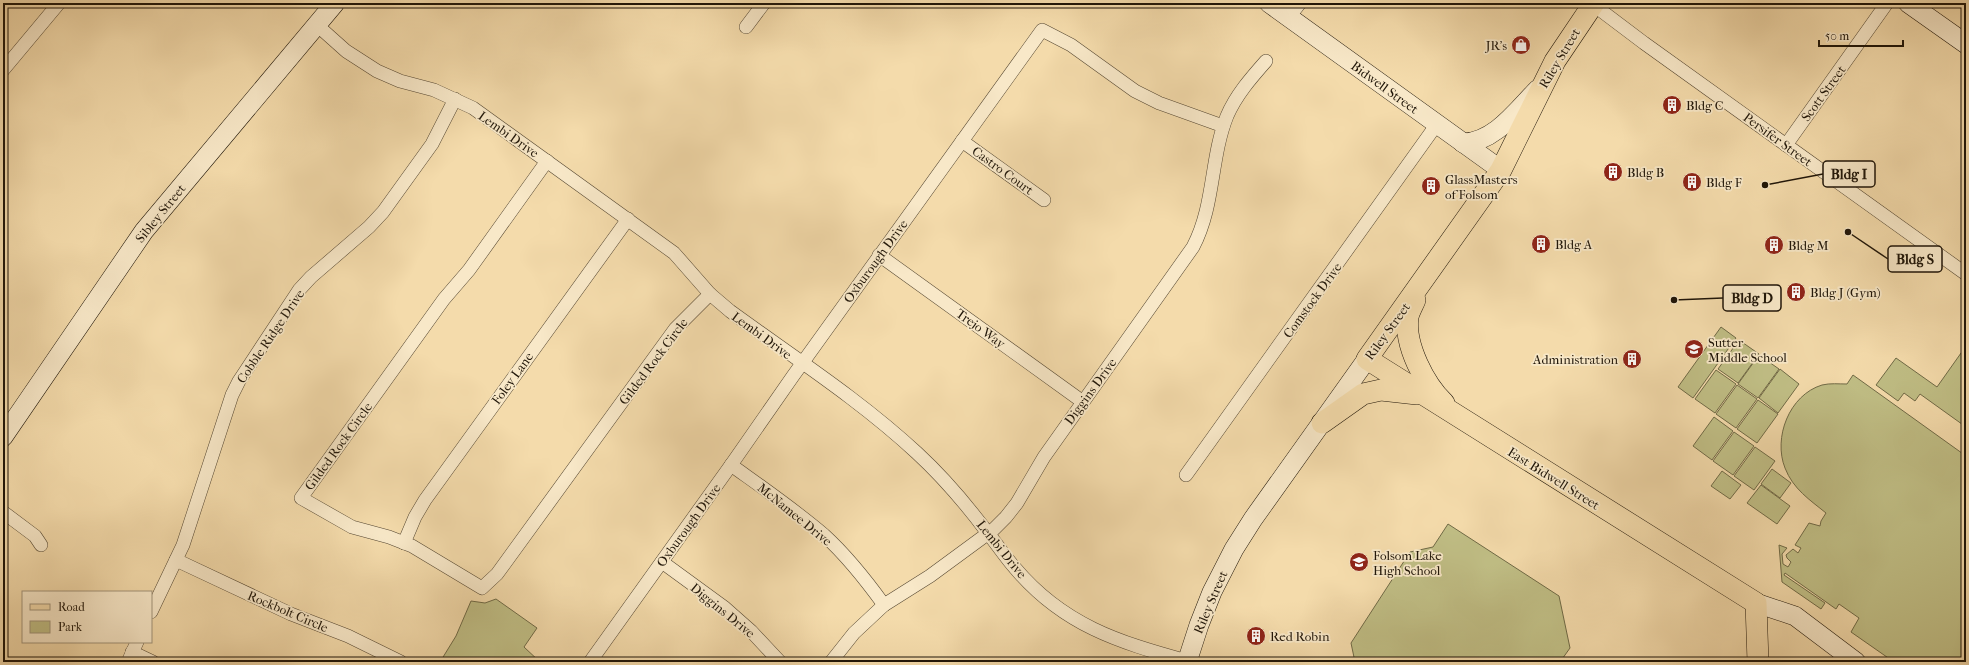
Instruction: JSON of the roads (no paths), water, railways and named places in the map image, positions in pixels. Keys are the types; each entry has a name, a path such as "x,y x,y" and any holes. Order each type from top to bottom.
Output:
{"main road":[{"name":"Riley Street","path":"1367,360 1501,170 1555,61 1592,3"},
{"path":"1429,273 1408,317 1409,342 1418,365 1438,397 1466,422"},
{"name":"East Bidwell Street","path":"1367,360 1749,600"},
{"path":"1322,423 1363,394 1381,390 1422,394"},
{"path":"1744,662 1749,600"},
{"path":"1749,600 1758,662"}],"street":[{"name":"Sibley Street","path":"3,437 144,231 318,26 335,3"},
{"path":"746,27 764,3"},
{"name":"Bidwell Street","path":"1269,3 1294,10 1437,124 1501,170"},
{"name":"Persifer Street","path":"1592,3 1644,43 1966,274"},
{"name":"Scott Street","path":"1786,145 1887,3"},
{"path":"1908,3 1966,44"},
{"path":"3,70 55,4"},
{"name":"Lembi Drive","path":"318,26 346,51 378,71 400,81 434,90 473,108 674,253 710,294 730,312 886,426 917,453 939,475 988,533 1015,569 1034,588 1076,620 1099,633 1124,643 1187,662"},
{"name":"Oxburough Drive","path":"590,662 731,465 801,363 1042,30 1071,46 1136,91 1159,103 1223,126"},
{"name":"Diggins Drive","path":"832,662 854,633 884,605 930,576 988,533 1006,517 1018,503 1044,457 1187,256 1200,233 1207,214 1223,126 1235,100 1245,85 1266,61"},
{"path":"1463,143 1478,141 1492,134 1542,85"},
{"name":"Cobble Ridge Drive","path":"152,610 182,545 232,395 239,381 299,290 311,277 369,227 383,212 435,138 455,99"},
{"name":"Comstock Drive","path":"1186,475 1437,124"},
{"name":"Castro Court","path":"962,140 1044,200"},
{"name":"Gilded Rock Circle","path":"547,161 469,270 444,299 301,498 352,527 404,543 482,588 497,574 675,329 710,294"},
{"name":"Foley Lane","path":"404,543 415,517 425,500 526,359 546,335 628,219"},
{"name":"Trejo Way","path":"879,255 1083,402"},
{"name":"Riley Street","path":"1187,662 1212,592 1234,549 1253,519 1367,360"},
{"name":"McNamee Drive","path":"731,465 802,517 825,536 846,558 884,605"},
{"path":"3,512 35,536 41,545"},
{"name":"Rockbolt Circle","path":"176,560 291,614 348,636 401,662"},
{"name":"Diggins Drive","path":"662,562 726,608 751,631 780,662"},
{"path":"1749,600 1795,616 1856,662"},
{"path":"132,652 153,662"}],"place":[{"name":"JR's","path":"1521,45"},
{"name":"Bldg C","path":"1672,105"},
{"name":"Bldg B","path":"1613,172"},
{"name":"Bldg F","path":"1692,182"},
{"name":"Bldg I","path":"1765,185"},
{"name":"GlassMasters of Folsom","path":"1431,186"},
{"name":"Bldg S","path":"1848,232"},
{"name":"Bldg A","path":"1541,244"},
{"name":"Bldg M","path":"1774,245"},
{"name":"Bldg J (Gym)","path":"1796,292"},
{"name":"Bldg D","path":"1674,300"},
{"name":"Sutter Middle School","path":"1694,349"},
{"name":"Administration","path":"1632,359"},
{"name":"Folsom Lake High School","path":"1359,562"},
{"name":"Red Robin","path":"1256,636"}]}
